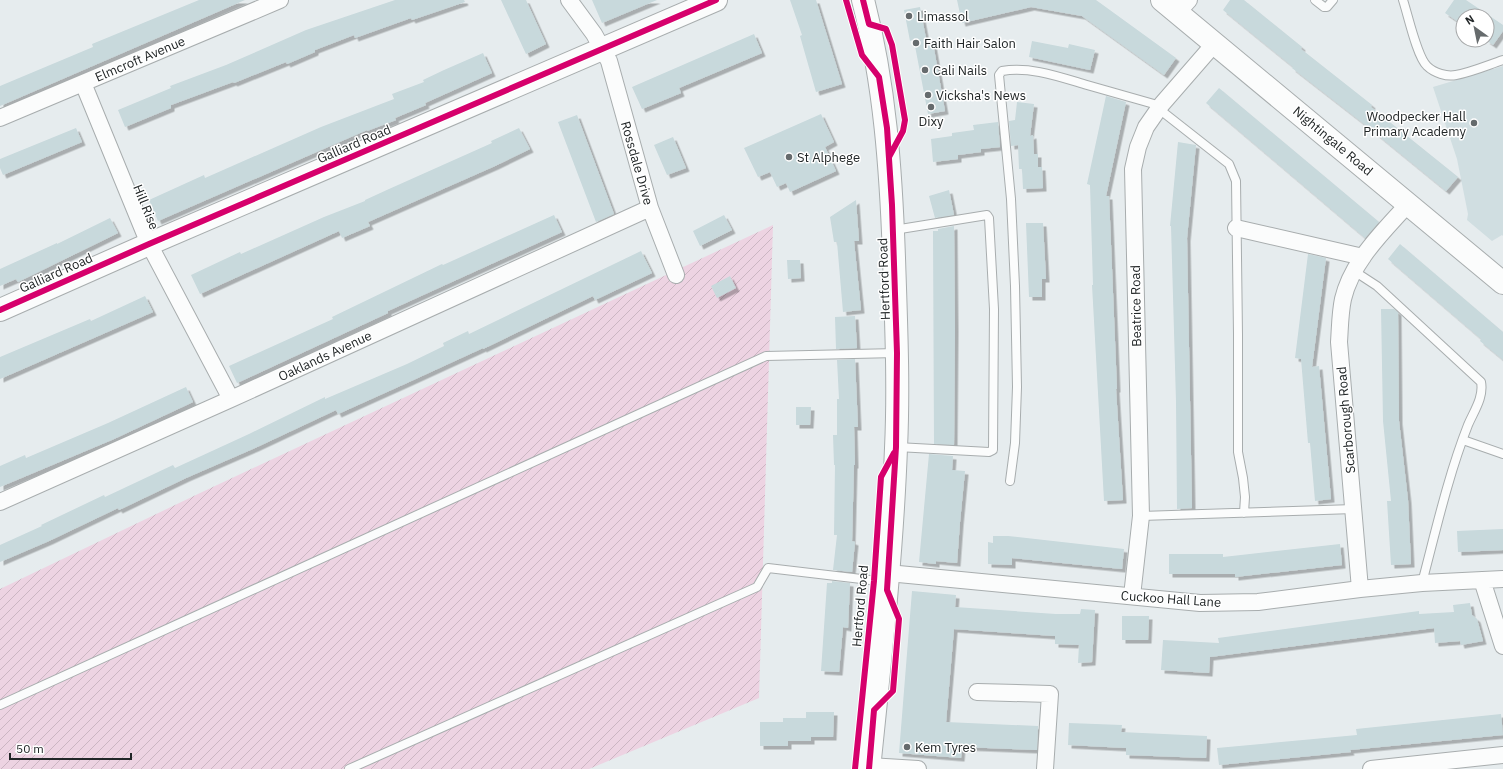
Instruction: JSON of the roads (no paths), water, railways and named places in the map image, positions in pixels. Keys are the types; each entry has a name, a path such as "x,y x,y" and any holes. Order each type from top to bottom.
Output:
{"main road":[{"name":"Galliard Road","path":"0,310 149,244 716,0"},
{"name":"Hertford Road","path":"863,0 879,77 886,128 893,230 897,353 896,447 887,578 869,767"},
{"name":"Nightingale Road","path":"1177,4 1214,43 1503,283"}],"street":[{"name":"Elmcroft Avenue","path":"0,118 280,0"},
{"path":"569,0 603,49"},
{"name":"Beatrice Road","path":"1132,596 1141,516 1133,168 1138,147 1146,127 1214,43"},
{"name":"Rossdale Drive","path":"603,49 608,61 650,208 676,275"},
{"name":"Hill Rise","path":"83,83 149,244 231,399"},
{"name":"Scarborough Road","path":"1360,589 1339,342 1343,300 1348,283 1363,257 1376,239 1408,204"},
{"name":"Oaklands Avenue","path":"0,502 231,399 650,208"},
{"path":"1236,228 1363,257"},
{"name":"Cuckoo Hall Lane","path":"887,578 1132,596 1200,603 1258,602 1422,583 1503,579"},
{"path":"1482,580 1503,646"},
{"path":"978,692 1050,694 1045,769"},
{"path":"1371,769 1503,755"},
{"path":"869,767 918,769"}],"lane":[{"path":"1315,0 1324,7 1327,7 1333,0"},
{"path":"1403,0 1420,54 1427,66 1433,70 1441,74 1455,75 1503,60"},
{"path":"1010,481 1015,443 1017,387 1016,300 1011,199 999,75 1002,71 1010,70 1031,71 1061,78 1160,108 1229,164 1236,181 1238,452 1245,497 1244,513"},
{"path":"893,230 987,215 989,218 994,309 993,450 990,452 896,447"},
{"path":"1354,271 1377,286 1481,382 1481,396 1453,468 1422,583"},
{"path":"0,705 766,356 897,353"},
{"path":"1463,440 1503,454"},
{"path":"1141,516 1354,509"},
{"path":"349,769 757,587 768,568 887,578"}],"place":[{"name":"Limassol","path":"909,16"},
{"name":"Faith Hair Salon","path":"916,43"},
{"name":"Cali Nails","path":"925,70"},
{"name":"Vicksha's News","path":"928,95"},
{"name":"Dixy","path":"931,107"},
{"name":"Woodpecker Hall Primary Academy","path":"1474,123"},
{"name":"St Alphege","path":"789,157"},
{"name":"Kem Tyres","path":"907,747"}]}
